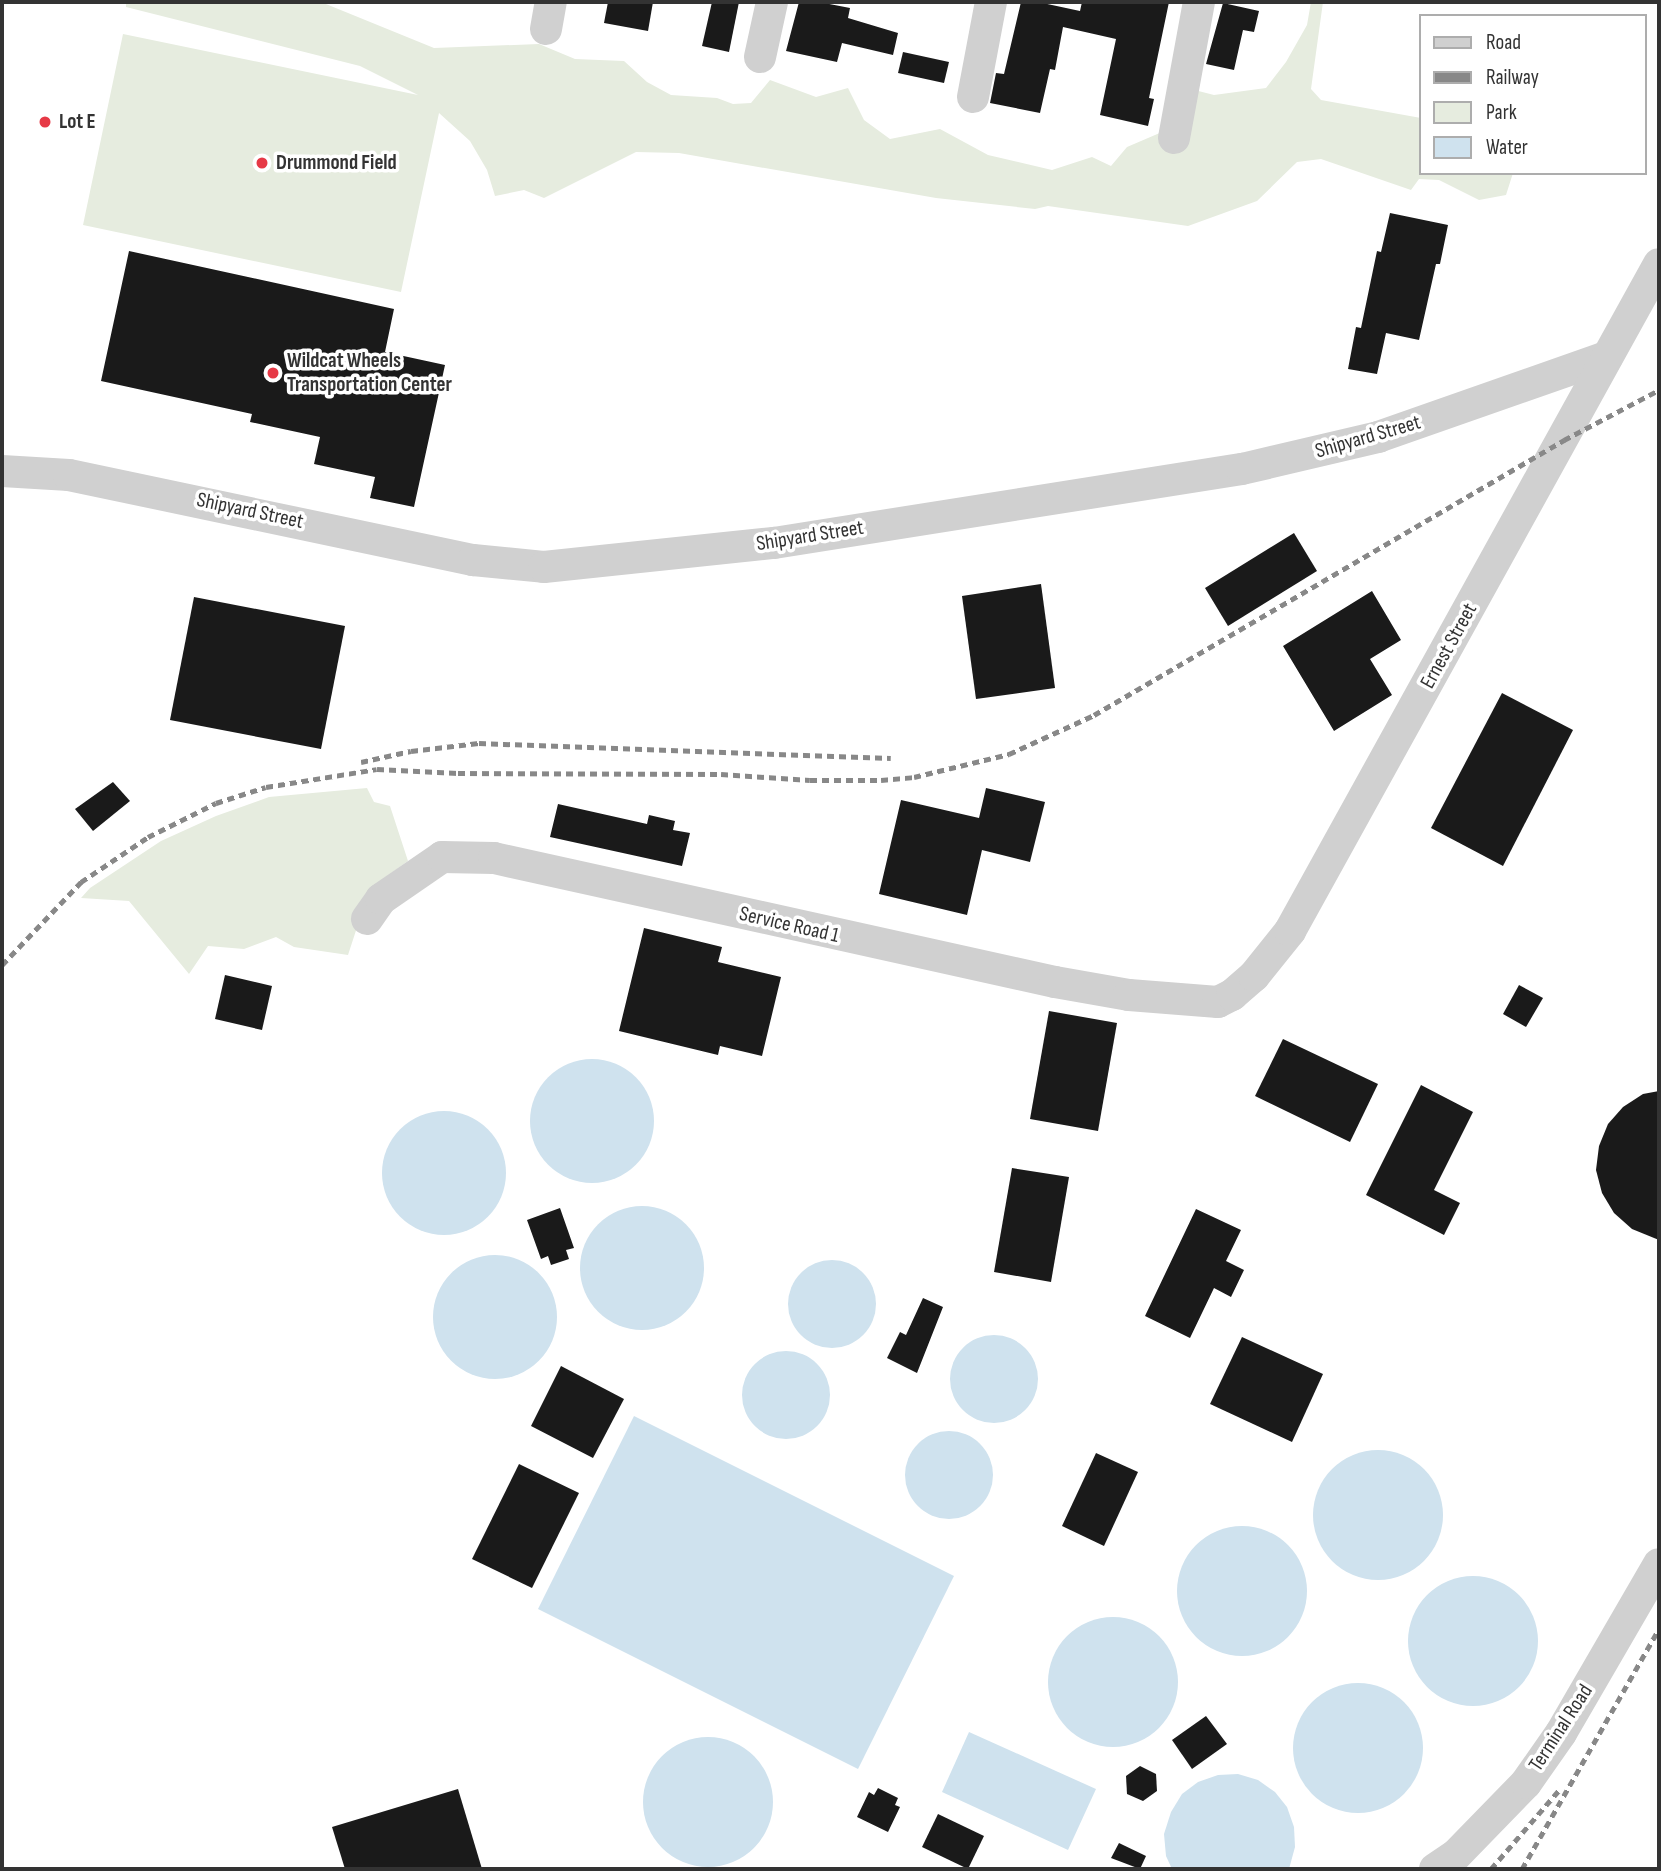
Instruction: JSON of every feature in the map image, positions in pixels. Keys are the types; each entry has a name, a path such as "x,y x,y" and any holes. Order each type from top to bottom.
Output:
{"street":[{"path":"761,57 772,2"},
{"path":"973,97 991,2"},
{"path":"1174,138 1199,2"},
{"name":"Ernest Street","path":"1210,1002 1232,995 1254,976 1290,931 1557,453 1659,264"},
{"name":"Shipyard Street","path":"2,471 69,475 119,484 473,560 556,566 774,542 1242,469 1378,437 1607,357"},
{"name":"Service Road 1","path":"374,909 442,857 494,858 1055,982 1129,995 1210,1002"},
{"name":"Terminal Road","path":"1435,1869 1456,1856 1526,1783 1561,1733 1659,1564"}],"green space":[{"path":"126,2 321,2 434,48 539,44 575,59 624,61 647,82 671,95 717,98 733,104 751,103 770,80 816,97 848,88 864,120 890,139 940,129 988,155 1052,170 1092,157 1111,166 1127,147 1162,132 1175,85 1214,95 1266,88 1286,62 1307,25 1311,2 1323,2 1311,89 1321,100 1420,118 1420,175 1512,175 1506,195 1479,200 1439,180 1419,179 1411,190 1321,159 1297,162 1257,201 1188,226 1048,206 1035,209 936,198 679,153 636,152 544,198 524,190 495,196 487,170 470,141 439,113 401,292 83,225 123,34 418,95 360,66 126,7"},
{"path":"367,788 374,802 390,806 408,861 376,884 364,906 348,955 294,947 276,937 244,949 208,946 189,974 129,901 81,898 90,888 161,841 216,816 269,797"}],"water":[{"path":"592,1059 616,1064 636,1077 649,1097 654,1121 649,1145 636,1165 616,1178 592,1183 568,1178 548,1165 535,1145 530,1121 535,1097 548,1077 568,1064"},
{"path":"444,1111 468,1116 488,1129 501,1149 506,1173 501,1197 488,1217 468,1230 444,1235 420,1230 400,1217 387,1197 382,1173 387,1149 400,1129 420,1116"},
{"path":"642,1206 666,1211 686,1224 699,1244 704,1268 699,1292 686,1312 666,1325 642,1330 618,1325 598,1312 585,1292 580,1268 585,1244 598,1224 618,1211"},
{"path":"495,1255 519,1260 539,1273 552,1293 557,1317 552,1341 539,1361 519,1374 495,1379 471,1374 451,1361 438,1341 433,1317 438,1293 451,1273 471,1260"},
{"path":"823,1260 841,1260 857,1267 869,1279 876,1295 876,1313 869,1329 857,1341 841,1348 823,1348 807,1341 795,1329 788,1313 788,1295 795,1279 807,1267"},
{"path":"985,1335 1003,1335 1019,1342 1031,1354 1038,1370 1038,1388 1031,1404 1019,1416 1003,1423 985,1423 969,1416 957,1404 950,1388 950,1370 957,1354 969,1342"},
{"path":"777,1351 795,1351 811,1358 823,1370 830,1386 830,1404 823,1420 811,1432 795,1439 777,1439 761,1432 749,1420 742,1404 742,1386 749,1370 761,1358"},
{"path":"634,1416 954,1576 858,1769 538,1609"},
{"path":"940,1431 958,1431 974,1438 986,1450 993,1466 993,1484 986,1500 974,1512 958,1519 940,1519 924,1512 912,1500 905,1484 905,1466 912,1450 924,1438"},
{"path":"1378,1450 1403,1455 1424,1469 1438,1490 1443,1515 1438,1540 1424,1561 1403,1575 1378,1580 1353,1575 1332,1561 1318,1540 1313,1515 1318,1490 1332,1469 1353,1455"},
{"path":"1242,1526 1267,1531 1288,1545 1302,1566 1307,1591 1302,1616 1288,1637 1267,1651 1242,1656 1217,1651 1196,1637 1182,1616 1177,1591 1182,1566 1196,1545 1217,1531"},
{"path":"1473,1576 1498,1581 1519,1595 1533,1616 1538,1641 1533,1666 1519,1687 1498,1701 1473,1706 1448,1701 1427,1687 1413,1666 1408,1641 1413,1616 1427,1595 1448,1581"},
{"path":"1113,1617 1138,1622 1159,1636 1173,1657 1178,1682 1173,1707 1159,1728 1138,1742 1113,1747 1088,1742 1067,1728 1053,1707 1048,1682 1053,1657 1067,1636 1088,1622"},
{"path":"1358,1683 1383,1688 1404,1702 1418,1723 1423,1748 1418,1773 1404,1794 1383,1808 1358,1813 1333,1808 1312,1794 1298,1773 1293,1748 1298,1723 1312,1702 1333,1688"},
{"path":"969,1732 1096,1789 1068,1850 942,1792"},
{"path":"708,1737 733,1742 754,1756 768,1777 773,1802 768,1827 754,1848 733,1862 708,1867 683,1862 662,1848 648,1827 643,1802 648,1777 662,1756 683,1742"},
{"path":"1238,1774 1258,1780 1275,1792 1287,1807 1294,1827 1295,1847 1289,1869 1172,1869 1166,1856 1164,1834 1171,1812 1182,1794 1198,1782 1218,1775"}],"building":[{"path":"608,2 653,2 648,31 604,23"},
{"path":"712,2 739,2 729,52 702,46"},
{"path":"799,2 819,2 850,8 848,18 898,33 893,55 842,43 837,62 786,51"},
{"path":"1021,2 1038,2 1080,11 1082,2 1169,2 1149,98 1154,99 1148,126 1100,115 1116,39 1063,27 1055,70 1050,69 1040,113 990,103 996,73 1004,74"},
{"path":"1223,3 1259,11 1254,32 1243,30 1234,70 1206,64"},
{"path":"903,52 949,62 944,83 898,73"},
{"path":"1390,213 1448,225 1440,264 1436,264 1419,340 1386,333 1377,374 1348,369 1356,327 1361,328 1377,251 1381,252"},
{"name":"Wildcat Wheels Transportation Center","path":"129,251 394,309 385,352 445,365 414,507 370,498 375,477 314,464 320,437 250,422 252,414 101,381"},
{"path":"1294,533 1317,571 1228,626 1205,588"},
{"path":"1041,584 1055,688 976,699 962,596"},
{"path":"1372,591 1401,640 1370,659 1392,695 1334,731 1283,646"},
{"path":"194,597 345,626 321,749 170,720"},
{"path":"1502,693 1573,730 1503,866 1431,828"},
{"path":"113,782 130,801 93,831 75,809"},
{"path":"986,788 1045,802 1030,862 982,850 967,915 879,894 901,800 979,818"},
{"path":"558,804 647,824 649,815 675,821 673,830 690,833 682,866 550,837"},
{"path":"644,928 722,947 718,962 781,977 762,1056 720,1046 718,1055 619,1031"},
{"path":"225,975 272,986 262,1030 215,1019"},
{"path":"1519,985 1543,998 1526,1027 1503,1014"},
{"path":"1049,1011 1117,1023 1098,1131 1030,1119"},
{"path":"1283,1039 1378,1084 1350,1142 1255,1096"},
{"path":"1421,1085 1473,1112 1434,1190 1460,1203 1444,1235 1366,1195"},
{"path":"1659,1091 1659,1240 1632,1229 1614,1213 1602,1193 1596,1170 1599,1146 1608,1124 1623,1107 1643,1094"},
{"path":"1012,1168 1069,1177 1051,1282 994,1272"},
{"path":"560,1208 574,1248 566,1250 569,1259 551,1265 548,1256 541,1259 527,1220"},
{"path":"1196,1209 1241,1230 1226,1261 1244,1270 1231,1297 1214,1288 1190,1338 1145,1316"},
{"path":"923,1298 943,1307 917,1373 887,1358 900,1332 906,1335"},
{"path":"1242,1337 1323,1374 1292,1442 1210,1404"},
{"path":"561,1366 624,1399 593,1458 531,1426"},
{"path":"1096,1453 1138,1472 1104,1546 1062,1526"},
{"path":"519,1464 579,1493 532,1588 472,1559"},
{"path":"1206,1716 1227,1744 1192,1769 1172,1740"},
{"path":"1140,1766 1156,1774 1157,1791 1143,1801 1127,1794 1126,1776"},
{"path":"878,1788 898,1798 895,1805 900,1807 888,1832 857,1817 869,1792 874,1795"},
{"path":"458,1789 482,1869 345,1869 332,1827"},
{"path":"938,1814 984,1836 968,1869 922,1847"},
{"path":"1119,1843 1146,1856 1140,1869 1111,1858"}],"railway":[{"path":"2,965 81,882 148,837 216,803 266,787 377,769 458,773 721,774 810,780 881,780 914,777 1009,754 1094,715 1564,440 1659,390"},
{"path":"361,762 411,751 479,743 891,758"},
{"path":"1522,1869 1659,1629"},
{"path":"1491,1869 1561,1788"}],"place":[{"name":"Lot E","path":"45,122"},
{"name":"Drummond Field","path":"262,163"},
{"name":"Wildcat Wheels Transportation Center","path":"273,373"}]}
